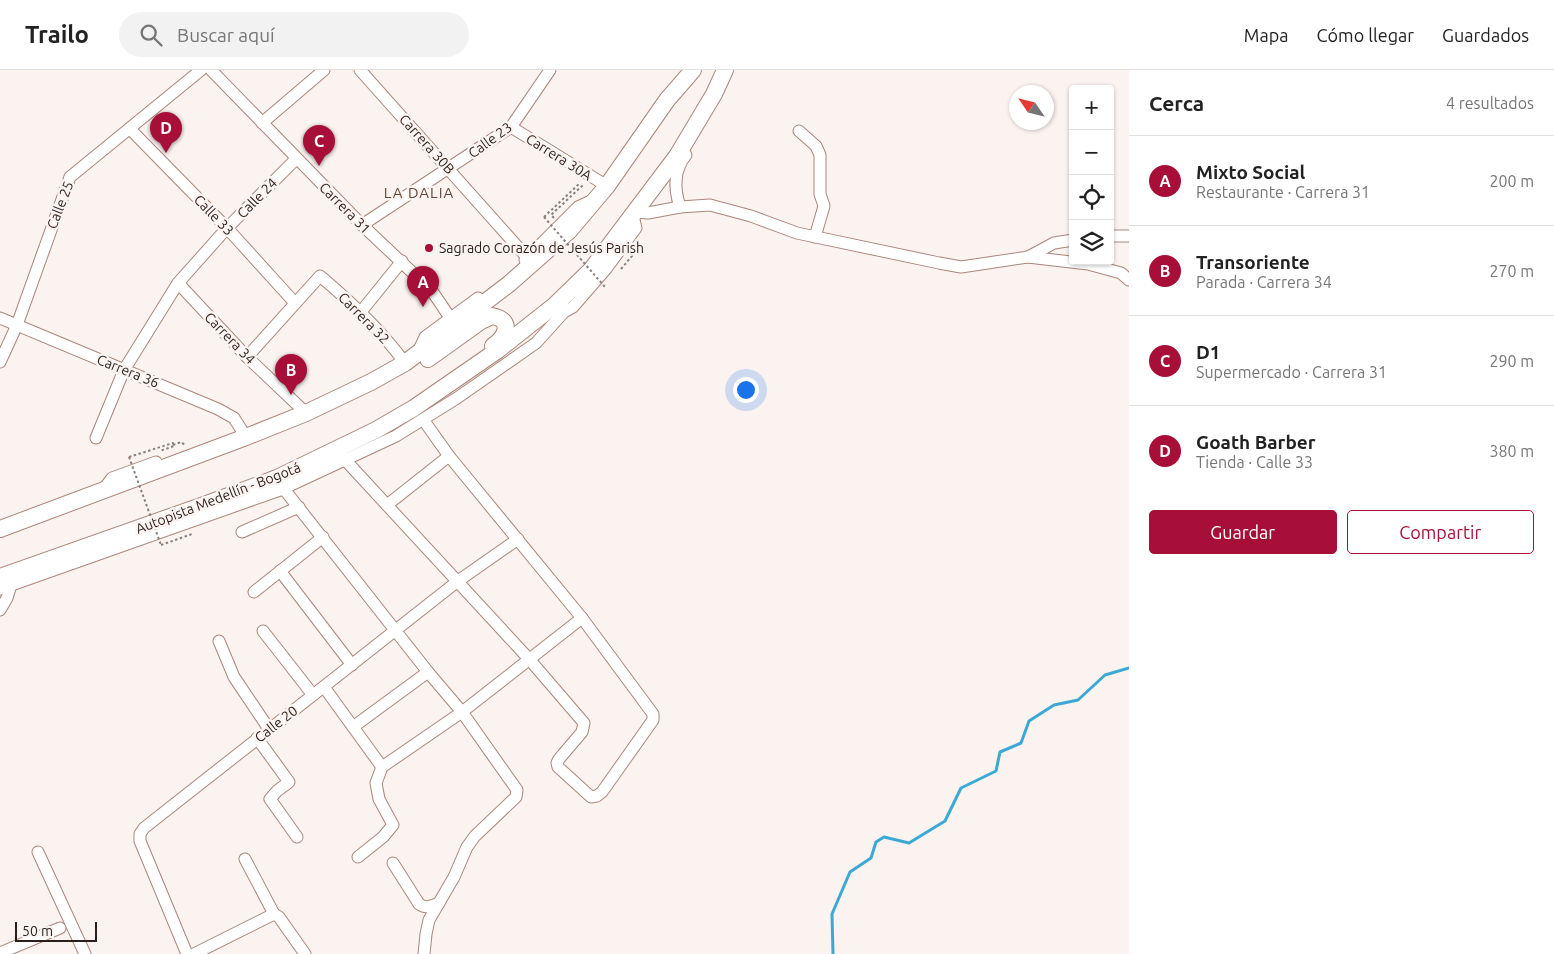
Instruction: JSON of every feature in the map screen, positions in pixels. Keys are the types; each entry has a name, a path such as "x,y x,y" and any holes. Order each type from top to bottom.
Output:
{"highway":[{"path":"0,529 306,413 411,359 453,321 569,231 602,192 667,100 693,70"},
{"name":"Autopista Medellín - Bogotá","path":"4,584 76,550 280,483 341,456 376,430 414,408 498,350 555,305 591,270 677,156 714,94 725,70"},
{"path":"389,371 403,372 412,369 486,318 492,316 505,324 504,337 415,398 405,406 397,417"},
{"path":"0,568 50,552 76,550"}],"street":[{"name":"Calle 25","path":"0,362 18,324 70,177 201,70"},
{"name":"Carrera 31","path":"211,70 296,159 432,291 453,321"},
{"path":"262,123 324,70"},
{"name":"Carrera 30B","path":"360,70 530,261"},
{"name":"Calle 23","path":"362,225 511,127 550,70"},
{"path":"680,207 675,192 676,174 682,160 707,121 713,106 714,94"},
{"name":"Carrera 30A","path":"511,127 602,192"},
{"name":"Calle 33","path":"130,129 227,228 295,303"},
{"path":"799,131 816,146 820,154 820,194 824,206 815,237"},
{"name":"Calle 24","path":"96,438 124,370 178,283 227,228 296,159"},
{"path":"427,425 449,456 582,618 654,717 602,792 597,796 592,797 558,767 557,763 558,759 582,732 584,723 458,581 341,456 396,436 457,398 536,343 564,312 574,307 606,269 636,228 635,214 680,207 710,205 815,237 939,264 962,267 1028,257 1088,264 1121,273 1129,280"},
{"path":"1114,236 1129,236"},
{"path":"1028,257 1054,243 1069,241"},
{"path":"360,313 402,261"},
{"name":"Carrera 32","path":"295,303 320,276 344,296 395,349 411,359"},
{"name":"Carrera 34","path":"178,283 247,357 306,413"},
{"path":"247,357 295,303"},
{"name":"Carrera 36","path":"0,318 218,409 234,418 244,438"},
{"path":"376,430 386,435 399,437 427,425 453,407 460,390 460,376"},
{"path":"387,505 449,456"},
{"path":"0,610 7,598 4,584 106,552 226,510 280,483 428,672 462,712 517,794 470,841 454,877 429,920 424,954"},
{"path":"242,532 299,507"},
{"path":"254,592 323,538"},
{"name":"Calle 20","path":"187,954 140,841 140,834 144,828 458,581 518,539"},
{"path":"280,571 352,665"},
{"path":"358,857 383,837 393,825 379,799 376,783 382,767 462,712 582,618"},
{"path":"263,631 313,695"},
{"path":"219,641 234,677 269,729"},
{"path":"354,727 428,672"},
{"path":"324,687 382,767"},
{"path":"258,738 289,782 270,799 297,837"},
{"path":"38,852 85,954"},
{"path":"245,859 274,914 280,917 300,952"},
{"path":"393,862 419,904 428,907 439,903"},
{"path":"194,954 274,914"},
{"path":"0,953 60,928"},
{"path":"418,954 426,934"}],"path":[{"path":"551,215 584,185 581,182 544,217 605,287"},
{"path":"181,442 174,446 172,443 129,457 161,545 192,534"}],"waterway":[{"path":"833,954 832,914 850,872 871,858 876,842 884,837 909,843 945,821 961,788 996,771 1000,752 1021,743 1029,721 1054,705 1078,700 1105,675 1129,668"}],"place":[{"name":"Goath Barber","path":"166,153"},
{"name":"D1","path":"319,166"},
{"name":"Sagrado Corazón de Jesús Parish","path":"429,248"},
{"name":"Mixto Social","path":"423,307"},
{"name":"Transoriente","path":"291,395"}],"district":[{"name":"LA DALIA","path":"419,193"}]}
